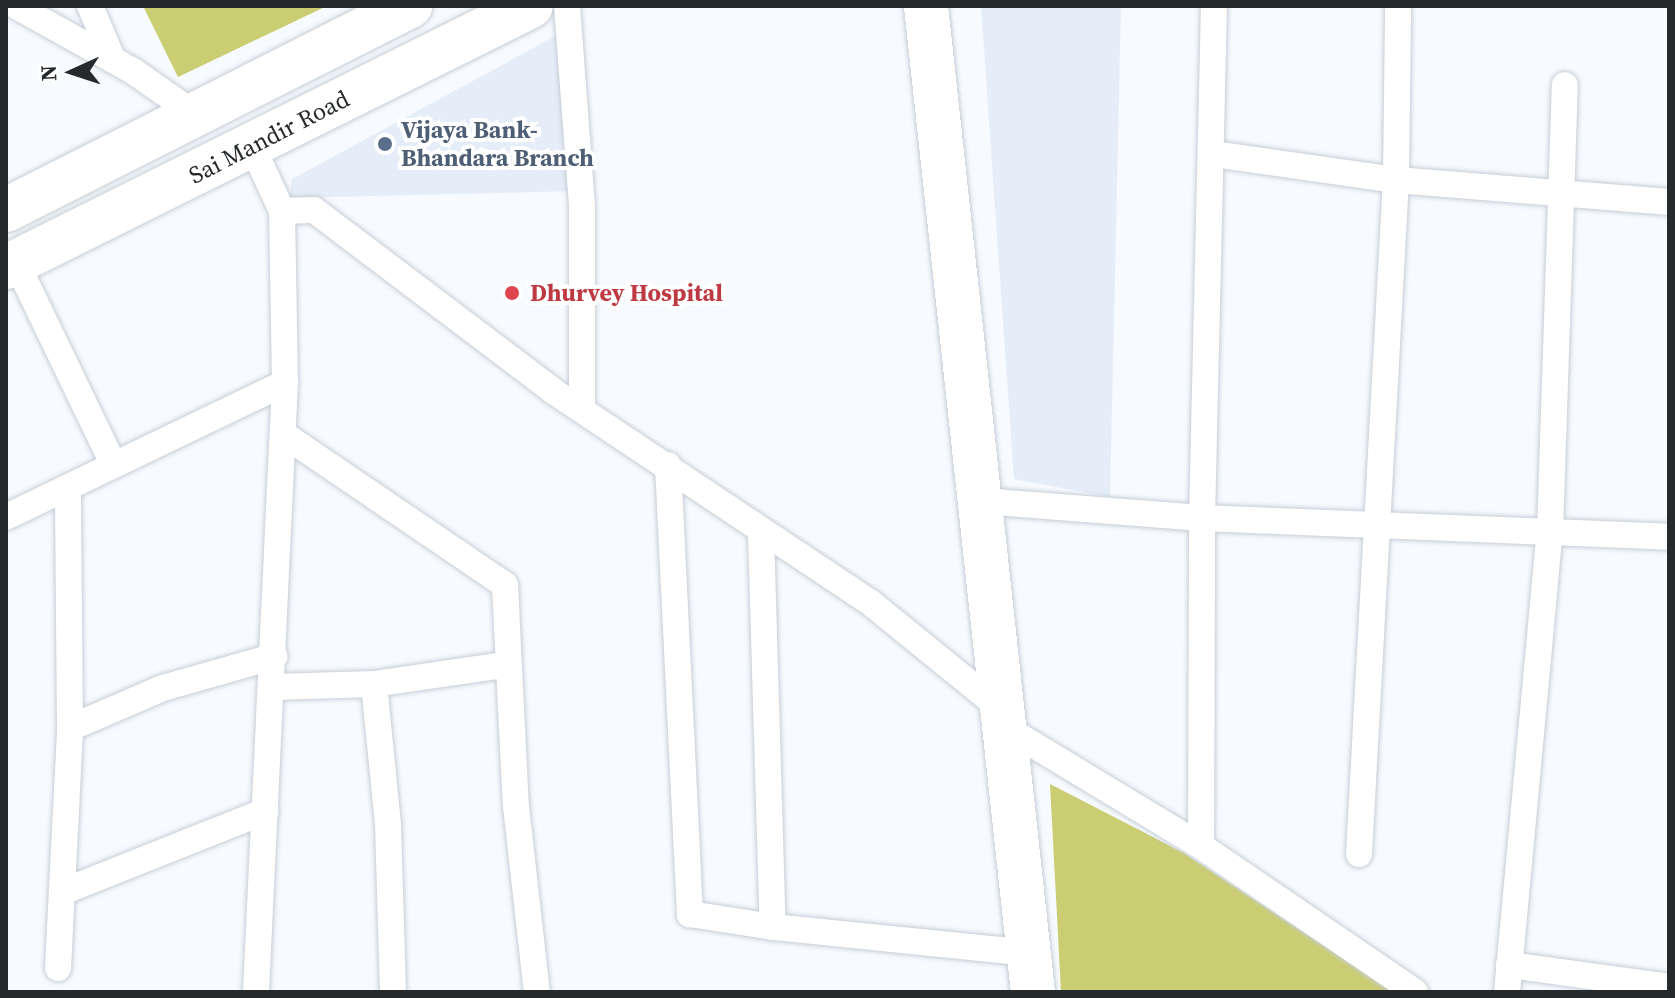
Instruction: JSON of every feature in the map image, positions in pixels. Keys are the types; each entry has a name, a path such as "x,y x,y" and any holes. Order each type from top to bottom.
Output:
{"highway":[{"path":"6,210 410,6"},
{"name":"Sai Mandir Road","path":"11,265 531,6"},
{"path":"926,6 1006,720 1031,973"},
{"path":"193,113 235,155"}],"street":[{"path":"16,6 113,60 193,113"},
{"path":"90,6 113,60"},
{"path":"567,6 582,206 582,409"},
{"path":"1201,846 1202,518 1213,154 1214,6"},
{"path":"1359,854 1380,524 1396,180 1398,6"},
{"path":"1507,992 1550,532 1565,85"},
{"path":"1213,154 1396,180 1669,202"},
{"path":"235,155 282,211 285,383 275,656 256,992"},
{"path":"282,211 314,210 582,409 668,465 761,534 871,603 1006,720 1201,846 1415,992"},
{"path":"11,265 113,464"},
{"path":"6,517 285,383"},
{"path":"283,434 505,585 505,665 537,992"},
{"path":"668,465 690,914 1031,973"},
{"path":"58,968 70,728 68,489"},
{"path":"981,501 1202,518 1669,537"},
{"path":"761,534 773,927"},
{"path":"70,728 163,688 275,656"},
{"path":"273,687 374,684 505,665"},
{"path":"374,684 388,824 393,992"},
{"path":"62,892 266,811"},
{"path":"1509,965 1669,987"}],"shaded area":[{"path":"981,6 1121,6 1110,497 1014,479"},
{"path":"561,33 580,191 289,198 292,179"}],"green space":[{"path":"143,6 327,6 178,77"},
{"path":"1050,784 1184,853 1393,992 1061,992"}],"place":[{"name":"Vijaya Bank- Bhandara Branch","path":"385,144"},
{"name":"Dhurvey Hospital","path":"512,293"}]}
